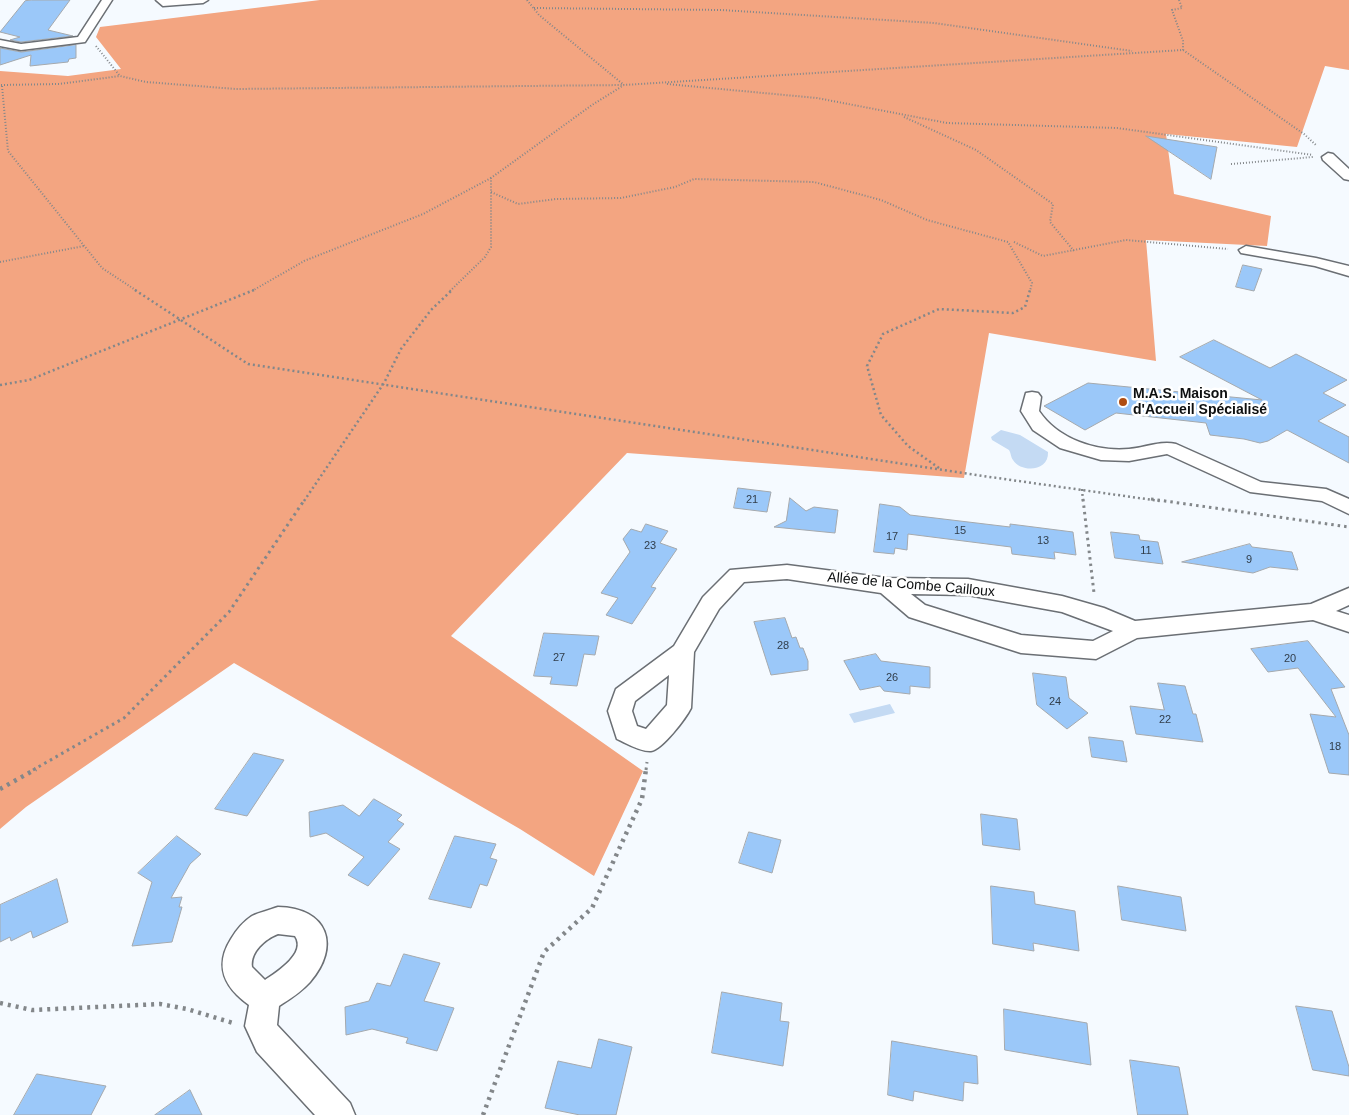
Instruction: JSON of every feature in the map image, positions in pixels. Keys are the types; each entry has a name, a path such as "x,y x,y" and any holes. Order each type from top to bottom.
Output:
{"street":[{"path":"0,43 39,51 62,48 64,42 81,40 107,0"},
{"path":"162,0 166,3 203,0"},
{"path":"1331,159 1349,161"},
{"path":"1331,159 1349,176"},
{"path":"1246,250 1316,262 1349,271"},
{"path":"1032,397 1030,411 1040,426 1068,444 1101,454 1129,455 1169,448 1257,488 1326,494 1349,507"},
{"name":"Allée de la Combe Cailloux","path":"682,652 679,708 650,742 626,732 620,712 625,696 682,652 710,603 738,575 787,572 887,586 968,587 1062,604 1096,614 1133,630 1314,612 1349,596"},
{"path":"887,586 917,611 1021,644 1096,650 1133,630"},
{"path":"1314,612 1349,624"},
{"path":"263,1012 268,1041 338,1115"}],"path":[{"path":"527,0 539,15 624,85"},
{"path":"1180,0 1182,8 1172,10 1183,40 1183,50"},
{"path":"534,8 721,10 934,23 1140,52"},
{"path":"81,40 95,45 120,76"},
{"path":"1304,134 1183,50 932,64 624,85 236,89 146,82 120,76 59,84 1,85 8,151 102,268 248,364 384,383 941,469 1349,527"},
{"path":"656,83 817,98 948,124 1117,128 1331,159"},
{"path":"0,385 30,380 245,295 304,261 423,214 491,178 592,105 624,85"},
{"path":"898,114 976,150 1053,204 1050,222 1074,251"},
{"path":"1232,164 1331,159"},
{"path":"0,789 124,718 229,612 384,383 401,350 431,310 485,257 491,247 491,178"},
{"path":"491,192 518,204 556,199 621,198 674,187 694,179 814,182 881,200 927,220 1008,242 1032,283 1025,307 1014,313 939,309 882,334 867,366 881,415 908,446 941,469"},
{"path":"1014,242 1043,256 1126,240 1246,250"},
{"path":"0,262 84,246"},
{"path":"1082,489 1096,614"},
{"path":"483,1115 544,952 592,908 617,857 642,799 650,742"},
{"path":"0,1003 32,1010 160,1004 187,1009 229,1022 263,1012"}],"shaded area":[{"path":"320,0 1349,0 1349,70 1325,66 1297,147 1166,134 1174,194 1271,216 1267,246 1146,240 1156,361 989,333 964,478 627,453 451,636 643,771 594,876 520,829 234,663 26,807 0,829 0,71 68,76 121,69 96,37 100,27"}],"water":[{"path":"1001,430 1020,435 1048,452 1044,464 1039,467 1028,468 1017,464 1012,459 1009,450 992,440 991,437"},
{"path":"890,704 895,713 854,723 849,714"}],"building":[{"path":"70,0 48,30 73,36 21,42 10,40 20,37 0,32 25,1"},
{"path":"76,45 76,58 69,59 68,62 30,66 31,55 0,65 0,48 21,52"},
{"path":"1146,136 1217,147 1211,179"},
{"path":"1243,265 1262,269 1254,291 1236,287"},
{"name":"M.A.S. Maison d'Accueil Spécialisé","path":"1214,340 1270,368 1296,354 1347,380 1323,393 1346,405 1318,421 1349,437 1349,463 1287,430 1268,441 1260,443 1210,435 1206,423 1116,413 1085,430 1044,406 1088,383 1262,400 1180,357"},
{"path":"738,488 771,492 767,512 734,508"},
{"path":"790,498 806,511 814,507 838,510 835,533 774,527 786,521"},
{"path":"880,504 900,507 910,515 1010,527 1010,524 1073,532 1076,555 1054,552 1055,559 1012,554 1011,547 908,534 907,550 895,548 894,554 874,552"},
{"path":"646,524 668,531 660,543 677,549 651,587 656,588 632,624 606,615 618,598 601,593 630,552 623,539 631,529 641,532"},
{"path":"1111,532 1139,535 1140,540 1158,542 1163,564 1115,558"},
{"path":"1250,544 1252,547 1292,552 1298,570 1270,567 1253,573 1182,562"},
{"path":"785,618 792,638 796,637 800,648 803,648 808,661 808,670 771,675 754,622"},
{"path":"544,633 599,636 595,655 584,654 577,686 550,684 552,677 534,676"},
{"path":"1308,641 1345,687 1331,689 1349,735 1349,775 1329,773 1310,714 1336,717 1298,668 1268,672 1251,649"},
{"path":"876,654 881,661 930,667 930,688 910,686 910,694 884,691 880,686 860,690 844,661"},
{"path":"1033,673 1066,677 1069,698 1088,713 1067,729 1037,705"},
{"path":"1158,683 1185,686 1193,714 1196,714 1203,742 1136,734 1130,706 1164,710"},
{"path":"1089,737 1123,741 1127,762 1092,757"},
{"path":"254,753 284,760 247,816 215,809"},
{"path":"374,799 402,815 397,820 404,824 388,842 400,849 368,886 348,875 364,857 326,833 310,837 309,812 343,805 359,816"},
{"path":"981,814 1017,819 1020,850 983,845"},
{"path":"749,832 781,840 772,873 739,863"},
{"path":"177,836 201,854 190,864 171,898 182,897 179,907 182,907 172,942 132,946 152,882 138,873"},
{"path":"455,836 496,844 490,858 497,860 487,886 480,884 471,908 429,899"},
{"path":"57,879 68,922 33,938 31,931 11,941 10,937 0,942 0,905"},
{"path":"991,886 1034,892 1035,904 1075,911 1079,951 1033,943 1034,951 993,944"},
{"path":"1118,886 1181,897 1186,931 1122,920"},
{"path":"404,954 440,963 424,1001 454,1008 437,1051 406,1043 408,1038 372,1029 346,1035 345,1007 369,1001 377,983 390,986"},
{"path":"722,992 782,1003 780,1021 789,1022 783,1066 712,1053"},
{"path":"1296,1006 1332,1011 1349,1067 1349,1076 1313,1070"},
{"path":"1004,1009 1087,1023 1091,1065 1005,1050"},
{"path":"599,1039 632,1047 616,1115 580,1115 545,1108 558,1061 591,1068"},
{"path":"892,1041 977,1056 978,1084 964,1082 963,1101 914,1091 913,1101 888,1095"},
{"path":"1130,1060 1179,1067 1188,1115 1138,1115"},
{"path":"37,1074 106,1086 91,1115 14,1115"},
{"path":"190,1090 202,1115 155,1115"}],"place":[{"name":"M.A.S. Maison d'Accueil Spécialisé","path":"1123,402"}]}
